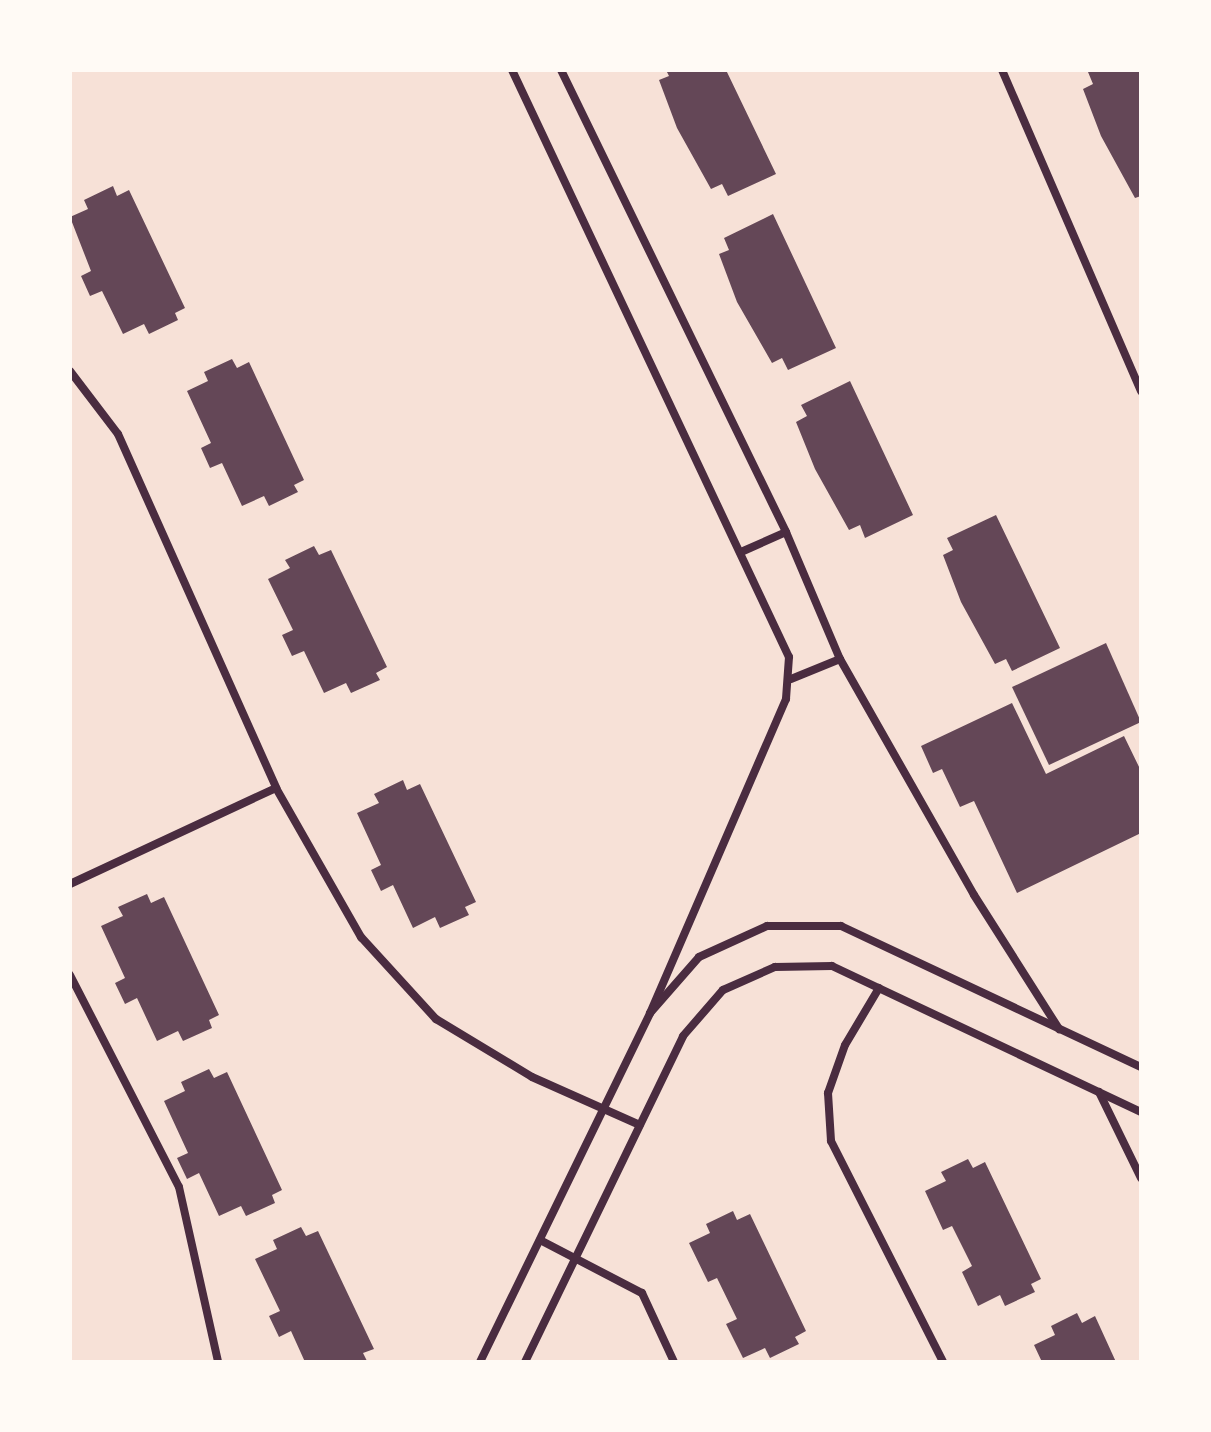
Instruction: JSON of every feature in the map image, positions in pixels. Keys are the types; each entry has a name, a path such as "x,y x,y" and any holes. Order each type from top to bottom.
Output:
{"street":[{"path":"480,1362 650,1013 791,679 789,657 741,552 512,70"},
{"path":"561,70 786,532 840,659 974,895 1059,1029"},
{"path":"1002,70 1141,391"},
{"path":"70,371 118,434 276,788 361,937 436,1019 532,1077 640,1125"},
{"path":"741,552 786,532"},
{"path":"791,679 840,659"},
{"path":"70,884 276,788"},
{"path":"650,1013 699,957 767,926 841,926 1141,1067"},
{"path":"525,1362 683,1036 723,990 775,967 832,966 1141,1112"},
{"path":"70,975 179,1187 218,1362"},
{"path":"879,988 845,1045 828,1093 831,1141 943,1362"},
{"path":"1099,1092 1141,1178"},
{"path":"540,1240 642,1293 674,1362"}],"building":[{"path":"666,70 726,70 776,174 728,196 722,184 711,189 677,128 659,80 669,76"},
{"path":"1141,70 1141,196 1135,198 1101,136 1083,89 1093,84 1088,72"},
{"path":"113,186 117,196 129,190 185,308 175,313 178,320 149,334 144,324 123,334 102,291 90,296 81,276 91,271 70,217 88,209 84,200"},
{"path":"773,214 836,348 788,370 782,358 772,363 737,302 719,254 729,250 724,238"},
{"path":"232,359 237,368 249,362 304,480 294,485 298,492 269,506 264,496 242,506 222,463 210,468 201,448 211,443 187,391 208,381 204,372"},
{"path":"850,381 913,515 865,538 860,525 849,530 815,469 796,422 807,416 801,405"},
{"path":"996,515 1060,648 1012,671 1006,659 995,664 961,602 943,555 953,550 947,538"},
{"path":"314,546 319,555 331,550 387,667 376,673 380,680 351,693 346,683 324,693 304,651 292,656 282,635 293,630 268,579 290,568 285,560"},
{"path":"1106,643 1141,722 1049,765 1012,687"},
{"path":"1012,703 1046,774 1124,736 1141,771 1141,833 1017,893 974,801 960,807 942,769 933,773 921,746"},
{"path":"403,780 407,790 420,784 476,902 465,907 469,915 440,928 435,917 413,928 393,885 381,891 371,870 381,865 357,813 379,803 374,794"},
{"path":"147,894 151,903 164,897 219,1015 209,1020 212,1028 183,1041 178,1031 157,1041 137,998 125,1004 115,983 125,978 101,926 123,916 118,907"},
{"path":"209,1069 214,1078 227,1072 282,1190 272,1195 275,1203 246,1216 241,1206 219,1216 199,1173 187,1179 177,1158 188,1153 164,1101 185,1091 181,1082"},
{"path":"968,1159 973,1168 985,1162 1041,1279 1031,1284 1035,1292 1005,1306 1000,1295 978,1306 962,1272 972,1266 952,1226 943,1230 925,1191 946,1181 941,1172"},
{"path":"733,1211 737,1220 750,1214 806,1331 795,1337 799,1344 770,1358 765,1348 743,1358 726,1324 737,1319 717,1278 708,1282 689,1243 710,1233 706,1224"},
{"path":"301,1227 306,1236 318,1231 374,1349 363,1353 367,1361 305,1362 291,1331 279,1337 269,1316 280,1311 255,1259 277,1249 273,1240"},
{"path":"1077,1313 1082,1323 1095,1316 1116,1362 1042,1362 1034,1345 1055,1335 1051,1326"}]}
